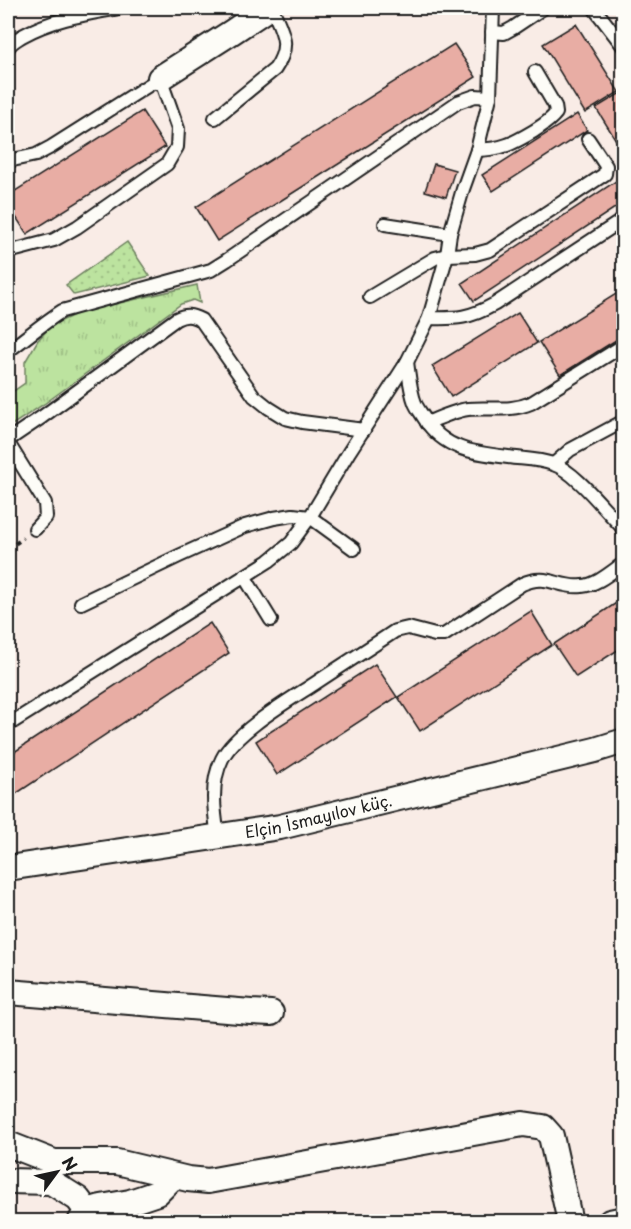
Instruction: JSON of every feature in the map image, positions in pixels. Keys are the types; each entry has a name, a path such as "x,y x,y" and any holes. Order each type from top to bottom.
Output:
{"street":[{"path":"160,78 270,8"},
{"name":"Elçin İsmayılov küç.","path":"8,868 280,827 624,741"},
{"path":"8,992 271,1013"},
{"path":"8,1144 54,1162 117,1162 188,1179 208,1181 523,1124 543,1127 551,1136 570,1221"},
{"path":"8,1181 51,1182 78,1199 84,1216 101,1207 130,1202 156,1192 174,1176"},
{"path":"610,1221 624,1219"}],"lane":[{"path":"8,48 11,43 34,29 65,18 119,8"},
{"path":"215,118 274,69 282,59 285,46 283,37 270,8"},
{"path":"8,725 269,561 291,543 310,518 407,362 429,318 447,255 450,234 477,150 490,97 493,8"},
{"path":"492,32 504,33 543,8"},
{"path":"594,8 624,47"},
{"path":"477,150 494,149 514,143 551,120 556,113 555,106 535,72"},
{"path":"8,161 36,155 51,147 160,78 178,129 177,147 167,164 77,227 54,240 8,252"},
{"path":"8,351 62,311 211,270 458,102 475,96 490,97"},
{"path":"370,297 435,258 490,250 605,174 606,166 588,139"},
{"path":"429,318 456,319 481,312 624,219"},
{"path":"385,224 450,234"},
{"path":"35,529 46,517 45,503 8,441 176,319 185,315 201,320 254,396 269,408 285,418 302,422 364,430"},
{"path":"427,423 452,412 469,409 520,408 624,345"},
{"path":"407,362 415,404 441,439 456,447 481,454 554,464 580,483 624,532"},
{"path":"554,464 570,450 624,421"},
{"path":"81,603 245,526 274,518 293,515 310,518 354,549"},
{"path":"218,837 214,812 215,780 222,759 234,741 269,713 395,631 408,628 444,635 531,580 543,578 582,586 596,582 624,563"},
{"path":"244,576 271,620"}],"green space":[{"path":"127,242 150,276 74,295 66,285"},
{"path":"197,285 200,303 193,300 181,304 9,427 8,395 25,383 25,362 38,340 52,325 81,312"}],"building":[{"path":"576,24 619,92 585,113 543,44"},
{"path":"454,44 476,77 217,241 196,207"},
{"path":"624,91 624,153 596,108"},
{"path":"142,111 165,147 27,234 16,217 8,223 8,193 9,195"},
{"path":"577,114 587,130 493,191 482,175"},
{"path":"434,164 455,170 446,197 425,191"},
{"path":"619,179 624,187 624,202 474,301 462,283"},
{"path":"624,289 624,335 560,375 539,342"},
{"path":"518,313 537,343 451,397 432,366"},
{"path":"624,598 624,646 576,677 554,644"},
{"path":"531,611 552,645 420,731 398,697"},
{"path":"210,623 229,653 8,799 8,756"},
{"path":"375,664 397,697 277,775 256,741"}]}
